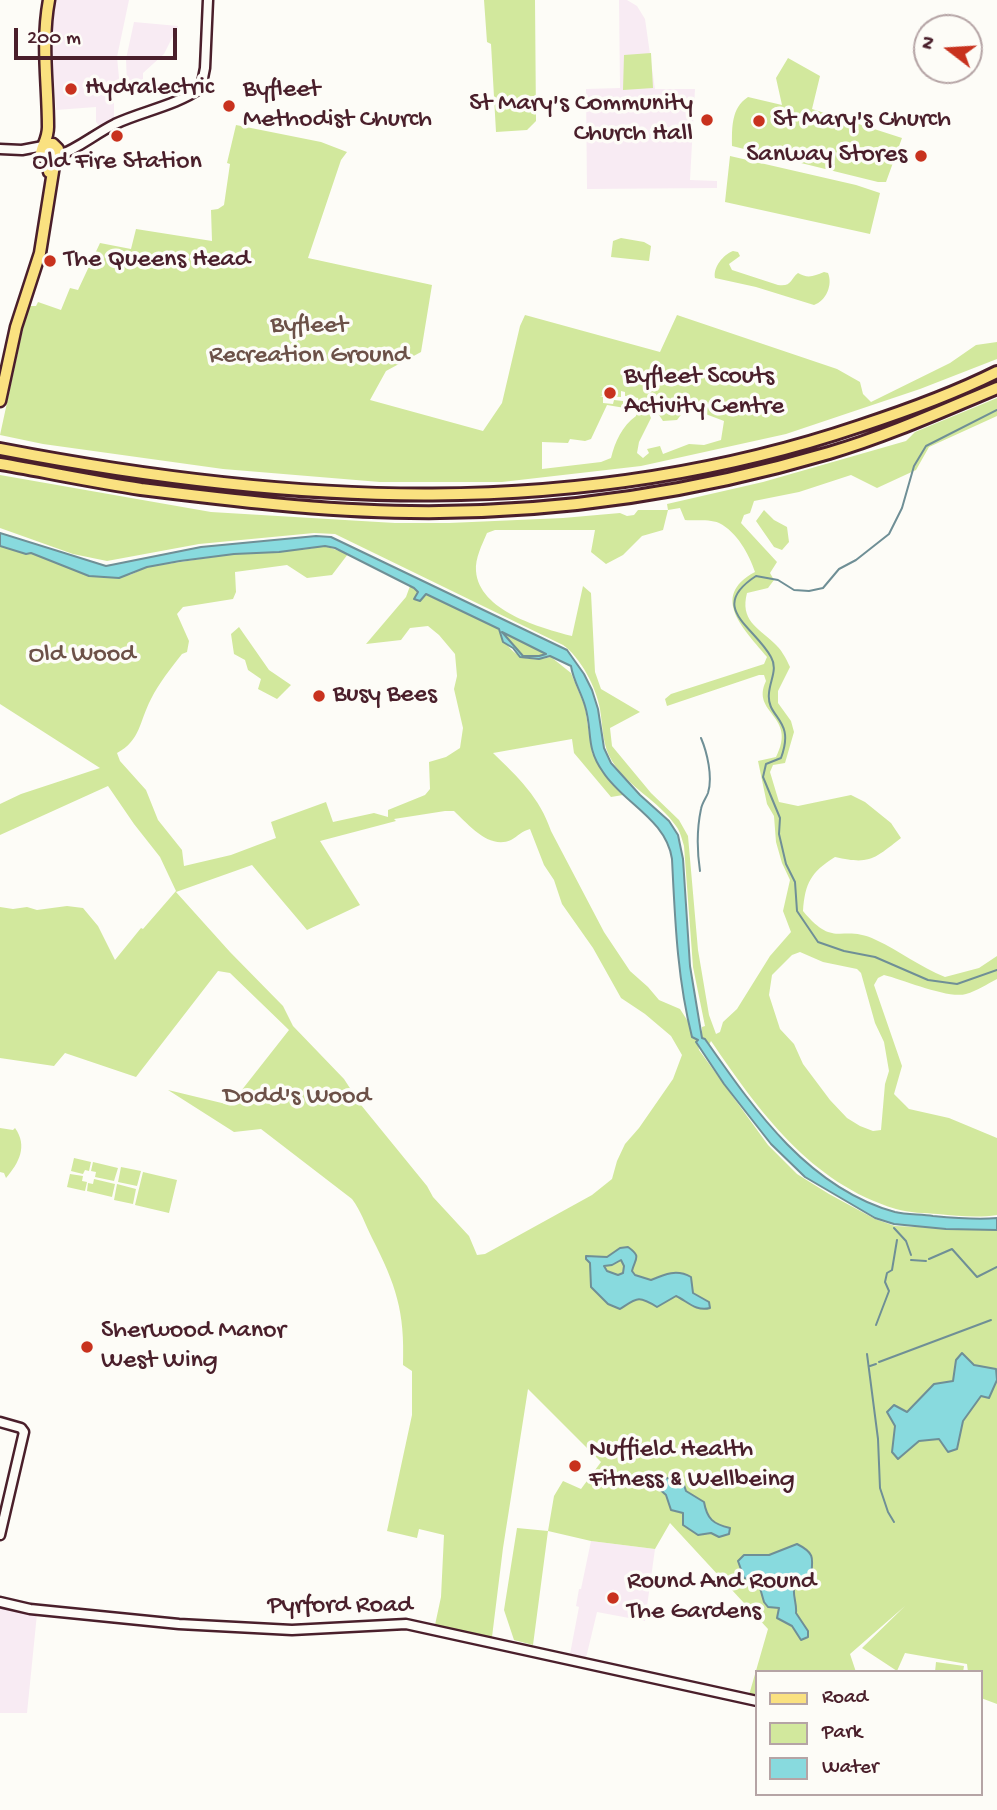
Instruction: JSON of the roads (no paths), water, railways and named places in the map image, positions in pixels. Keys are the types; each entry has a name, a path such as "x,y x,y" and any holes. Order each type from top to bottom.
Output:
{"highway":[{"path":"0,449 142,473 340,494 453,496 558,491 679,474 824,439 912,408 997,372"},
{"path":"0,464 139,488 276,504 424,512 557,506 667,492 829,453 917,422 997,388"}],"main road":[{"path":"0,401 17,323 40,253 51,179 44,43 49,0"}],"street":[{"path":"0,149 50,151 76,147 116,124 153,111 201,88 205,68 208,0"},
{"path":"0,1422 20,1427 24,1432 0,1535"},
{"name":"Pyrford Road","path":"0,1602 40,1610 218,1627 302,1630 406,1624 755,1701"}],"water":[{"path":"0,533 106,566 201,547 316,536 331,537 567,650 592,690 604,748 611,763 640,795 669,821 678,835 683,859 690,966 702,1038 786,1143 836,1185 864,1201 895,1212 997,1218 997,1230 894,1224 875,1218 805,1177 771,1144 724,1084 696,1042 698,1040 692,1037 680,971 672,859 668,845 653,822 611,783 597,763 585,706 571,666 550,656 539,659 520,657 513,648 503,642 499,629 426,594 420,601 414,599 418,592 414,588 335,548 325,546 180,561 147,567 119,578 89,576 31,553 0,546","holes":["502,632 546,654 523,656"]},
{"path":"628,1247 635,1253 632,1271 635,1275 651,1280 676,1273 691,1277 693,1293 709,1302 710,1308 696,1307 676,1296 657,1307 641,1299 634,1300 620,1309 608,1304 591,1287 590,1263 586,1256 607,1257 620,1248","holes":["621,1260 623,1273 618,1275 607,1271 604,1266"]},
{"path":"962,1353 974,1365 996,1369 997,1380 989,1398 981,1396 963,1421 957,1449 948,1452 939,1439 919,1441 898,1459 892,1452 895,1426 887,1412 894,1405 907,1412 934,1384 953,1381 956,1360"},
{"path":"667,1478 683,1482 686,1491 704,1502 712,1520 730,1528 729,1534 719,1537 711,1533 698,1535 683,1525 683,1513 671,1510 666,1495 655,1485"},
{"path":"797,1544 810,1553 812,1560 811,1576 794,1588 796,1613 808,1631 808,1637 801,1640 792,1626 777,1618 779,1608 768,1607 764,1602 758,1581 744,1578 738,1561 744,1555 769,1555"}],"waterway":[{"path":"997,410 926,446 914,466 902,508 889,534 856,560 839,569 823,588 794,590 778,580 756,576 742,587 735,598 739,617 773,661 769,702 783,727 785,745 781,758 766,764 763,777 780,818 779,834 786,864 795,882 797,911 818,942 875,957 928,980 957,984 997,970"},
{"path":"700,871 699,824 710,780 701,738"},
{"path":"894,1228 906,1241 911,1255"},
{"path":"876,1325 889,1291 885,1282 887,1273 892,1270 897,1240"},
{"path":"929,1259 952,1249 977,1277 997,1267"},
{"path":"911,1260 926,1261"},
{"path":"879,1362 991,1320"},
{"path":"867,1354 878,1439 880,1488 894,1522"},
{"path":"870,1366 876,1364"}],"place":[{"name":"Hydralectric","path":"71,89"},
{"name":"Byfleet Methodist Church","path":"229,106"},
{"name":"St Mary's Community Church Hall","path":"707,120"},
{"name":"St Mary's Church","path":"759,121"},
{"name":"Old Fire Station","path":"117,136"},
{"name":"Sanway Stores","path":"921,156"},
{"name":"The Queens Head","path":"50,261"},
{"name":"Byfleet Scouts Activity Centre","path":"610,393"},
{"name":"Busy Bees","path":"319,696"},
{"name":"Sherwood Manor West Wing","path":"87,1347"},
{"name":"Nuffield Health Fitness & Wellbeing","path":"575,1466"},
{"name":"Round And Round The Gardens","path":"613,1598"}],"park label":[{"name":"Byfleet Recreation Ground","path":"309,342"},
{"name":"Old Wood","path":"82,656"},
{"name":"Dodd's Wood","path":"297,1098"}]}
